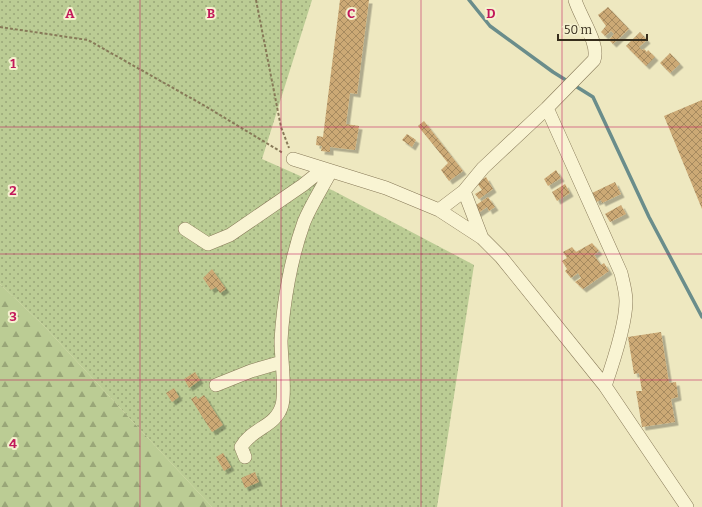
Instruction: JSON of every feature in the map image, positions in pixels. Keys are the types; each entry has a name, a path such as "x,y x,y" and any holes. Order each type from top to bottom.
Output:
{"street":[{"path":"439,210 464,191 483,168 547,108 594,60 596,55 596,47 582,20 575,0"},
{"path":"547,108 623,280 626,301 624,317 612,367 605,386"},
{"path":"293,159 386,188 439,210 482,238 501,257 605,386 687,507"},
{"path":"185,229 208,244 230,234 327,170"},
{"path":"246,457 242,447 247,437 276,417 283,404 281,342 284,306 296,251 305,222 327,170"},
{"path":"464,191 482,238"},
{"path":"216,385 251,371 282,362"}],"path":[{"path":"256,0 281,127 293,159"},
{"path":"0,27 88,40 205,106 293,159"}],"green space":[{"path":"0,0 312,0 262,159 334,191 474,265 437,507 212,507 44,326 0,284"},
{"path":"0,284 44,326 212,507 0,507"}],"building":[{"path":"340,0 369,0 357,94 350,93 346,124 359,126 355,150 330,147 330,152 321,151 322,146 316,145 317,136 323,137"},
{"path":"608,7 629,29 613,44 609,40 614,34 611,31 605,36 601,32 606,26 598,15"},
{"path":"640,32 647,40 639,47 647,52 648,50 655,57 646,66 626,46"},
{"path":"670,53 680,64 670,73 660,63"},
{"path":"702,100 702,209 664,116"},
{"path":"424,121 463,171 449,181 441,170 448,163 418,126"},
{"path":"407,134 416,140 412,147 402,140"},
{"path":"556,170 561,178 548,186 544,179"},
{"path":"486,177 493,189 479,199 475,194 482,190 477,183"},
{"path":"615,182 621,194 602,203 601,200 596,202 592,193"},
{"path":"565,184 570,193 557,201 552,192"},
{"path":"488,197 495,207 489,211 487,207 477,214 473,207"},
{"path":"621,205 626,214 610,222 605,214"},
{"path":"592,243 599,251 594,255 601,265 604,263 609,271 583,289 575,282 581,278 578,273 571,278 565,271 567,269 562,261 567,258 563,252 572,247 576,252"},
{"path":"212,269 226,289 220,293 216,287 211,290 203,278"},
{"path":"661,332 669,383 676,382 678,397 671,399 675,422 642,427 636,391 642,391 639,373 634,374 628,337"},
{"path":"195,372 200,380 189,388 184,379"},
{"path":"174,388 179,397 172,402 166,393"},
{"path":"204,395 223,425 212,432 191,399 196,396 198,399"},
{"path":"223,453 231,467 224,471 216,457"},
{"path":"255,472 259,482 245,488 241,478"}],"waterway":[{"path":"469,0 490,26 553,72 593,97 649,217 702,317"}]}
